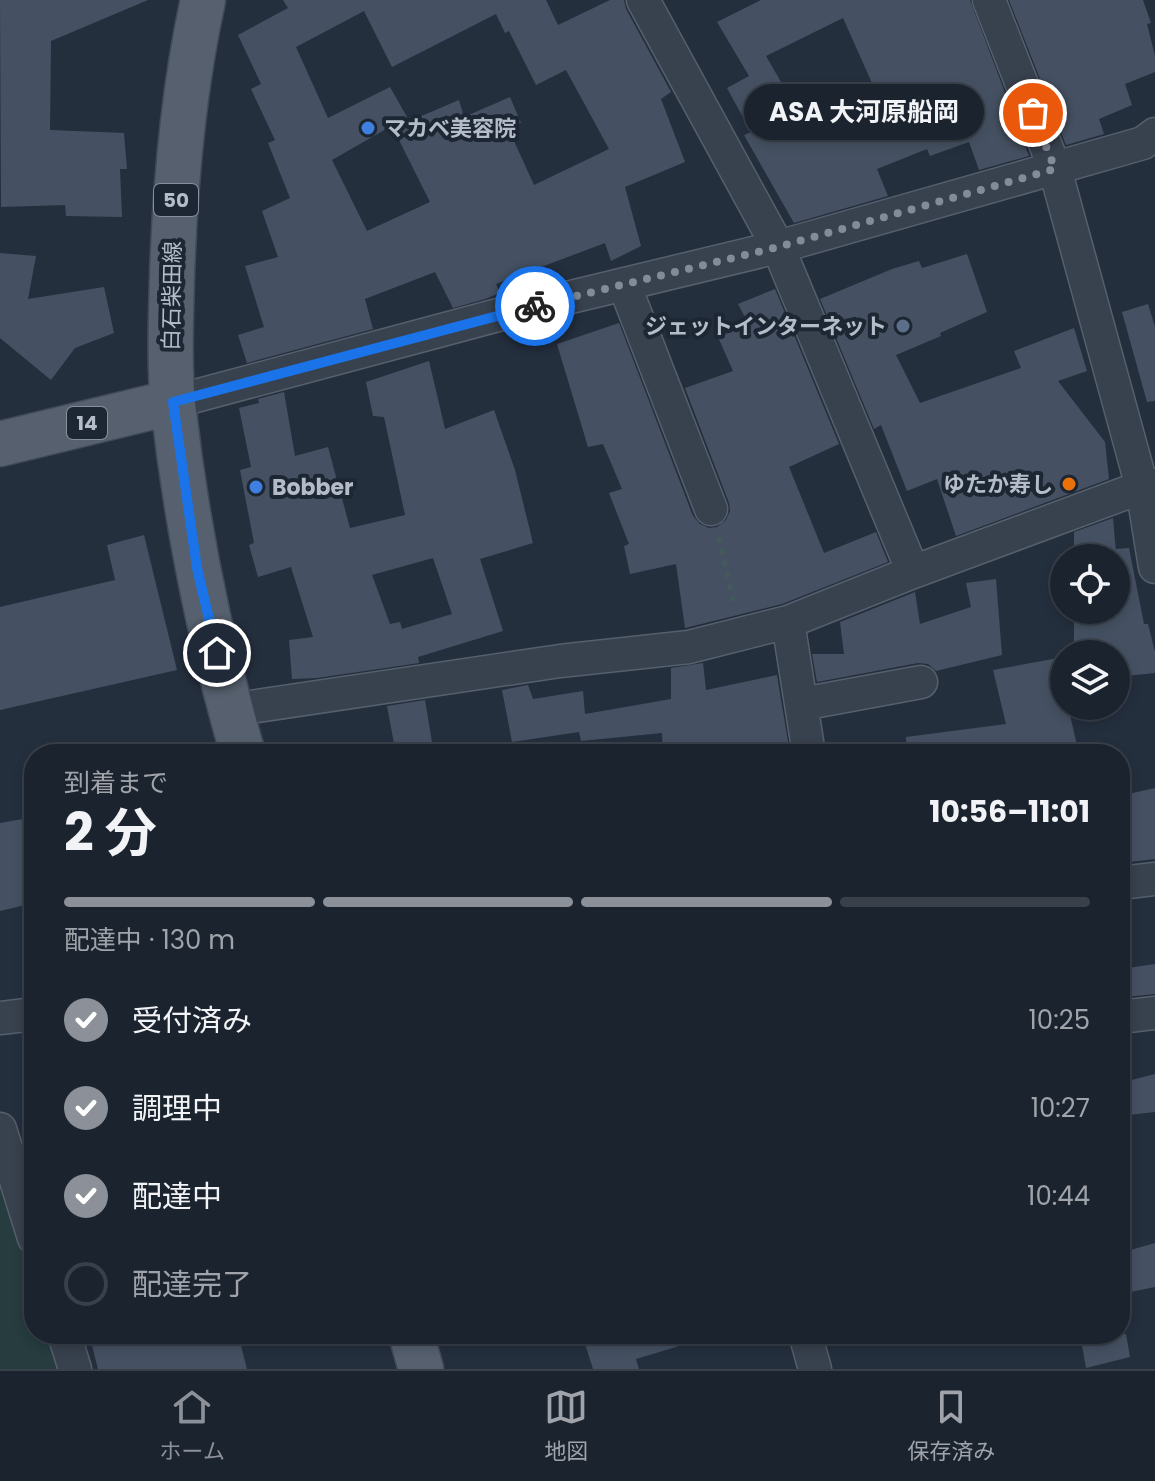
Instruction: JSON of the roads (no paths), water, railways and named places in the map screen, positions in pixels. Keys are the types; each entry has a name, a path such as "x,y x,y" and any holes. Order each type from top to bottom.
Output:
{"main road":[{"name":"白石柴田線","path":"203,0 184,104 174,219 170,345 173,402 197,568 240,744"},
{"name":"14","path":"0,444 173,402"},
{"path":"414,1344 421,1369"}],"street":[{"path":"643,0 778,247 913,572"},
{"path":"989,0 1055,169 1148,486 1155,567"},
{"path":"173,402 778,247 1143,143 1155,134"},
{"path":"624,284 711,509"},
{"path":"230,710 560,661 689,647 788,622 913,572 1148,486"},
{"path":"788,622 808,744"},
{"path":"802,704 921,682"},
{"path":"1130,882 1155,879"},
{"path":"1130,1016 1155,1013"},
{"path":"0,1018 24,1015"},
{"path":"0,1129 24,1206"},
{"path":"67,1344 75,1369"},
{"path":"808,1344 815,1369"}],"place":[{"name":"ASA 大河原船岡","path":"1033,113"},
{"name":"マカベ美容院","path":"368,128"},
{"name":"ジェットインターネット","path":"903,326"},
{"name":"ゆたか寿し","path":"1069,484"},
{"name":"Bobber","path":"256,487"}]}
